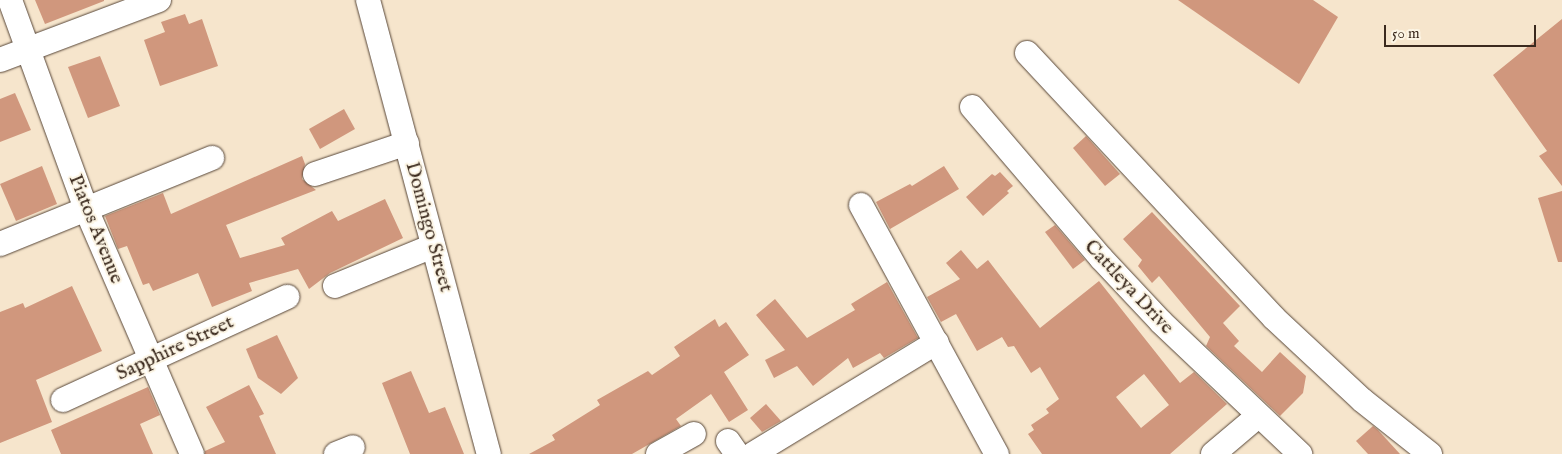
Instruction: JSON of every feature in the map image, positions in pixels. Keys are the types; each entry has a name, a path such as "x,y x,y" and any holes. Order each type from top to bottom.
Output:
{"street":[{"name":"Piatos Avenue","path":"10,0 86,209 149,359 192,454"},
{"path":"0,60 159,0"},
{"name":"Domingo Street","path":"368,0 489,454"},
{"path":"1027,53 1274,318 1362,400 1430,454"},
{"name":"Cattleya Drive","path":"972,107 1101,258 1258,416 1300,454"},
{"path":"315,174 407,143"},
{"path":"0,244 212,158"},
{"path":"861,205 997,454"},
{"path":"335,286 434,246"},
{"name":"Sapphire Street","path":"63,400 287,297"},
{"path":"754,454 937,342"},
{"path":"1222,451 1258,416"},
{"path":"658,454 694,434"}],"building":[{"path":"35,0 104,0 104,1 45,24"},
{"path":"1178,0 1313,0 1338,17 1299,84"},
{"path":"185,14 189,24 202,19 218,66 160,86 144,40 165,32 161,22"},
{"path":"1562,19 1562,186 1539,156 1547,151 1493,75"},
{"path":"100,56 120,106 88,118 68,67"},
{"path":"15,93 31,130 0,142 0,99"},
{"path":"344,109 355,129 320,149 309,129"},
{"path":"1086,136 1120,174 1105,186 1073,148"},
{"path":"302,156 305,164 302,179 316,190 226,225 240,258 285,245 281,238 332,211 338,221 385,199 403,238 330,273 309,289 298,269 249,283 252,291 212,307 198,273 153,291 149,283 143,285 127,246 118,249 105,216 163,193 171,214"},
{"path":"42,166 57,204 16,221 0,184"},
{"path":"944,166 959,189 890,229 876,202 910,184 912,186"},
{"path":"1000,172 1013,186 1007,191 1009,193 983,216 966,197 992,174 995,176"},
{"path":"1562,191 1562,262 1558,262 1538,198"},
{"path":"1152,212 1240,306 1223,323 1239,341 1234,346 1262,372 1280,352 1306,376 1303,393 1280,416 1206,346 1210,337 1159,276 1152,283 1138,266 1142,260 1123,239"},
{"path":"1055,225 1085,260 1073,269 1045,232"},
{"path":"961,250 977,269 988,260 1040,328 1099,281 1180,383 1194,372 1227,404 1170,454 1042,454 1028,434 1034,430 1031,425 1049,413 1046,409 1059,399 1040,367 1031,373 1014,346 1008,347 1002,337 977,351 956,314 941,322 927,297 960,279 946,263","holes":["1144,374 1169,405 1141,428 1116,397"]},
{"path":"887,282 918,338 884,358 880,353 853,368 848,358 813,386 797,366 774,378 765,360 785,350 756,315 775,299 807,338 855,310 851,304"},
{"path":"72,286 102,351 36,380 52,422 0,443 0,312 23,303 25,308"},
{"path":"715,319 719,327 726,322 749,355 724,372 748,410 729,422 711,394 676,419 681,426 632,454 529,454 555,440 552,435 600,405 597,400 648,371 652,375 680,356 674,347"},
{"path":"277,335 298,378 281,394 258,378 246,349"},
{"path":"411,371 429,413 445,407 464,454 410,454 382,383"},
{"path":"249,385 264,414 259,416 276,454 205,454 205,451 225,442 206,407"},
{"path":"148,387 160,415 140,424 153,454 61,454 51,430"},
{"path":"766,404 781,421 762,432 750,418"},
{"path":"1373,426 1400,454 1368,454 1356,441"}]}
